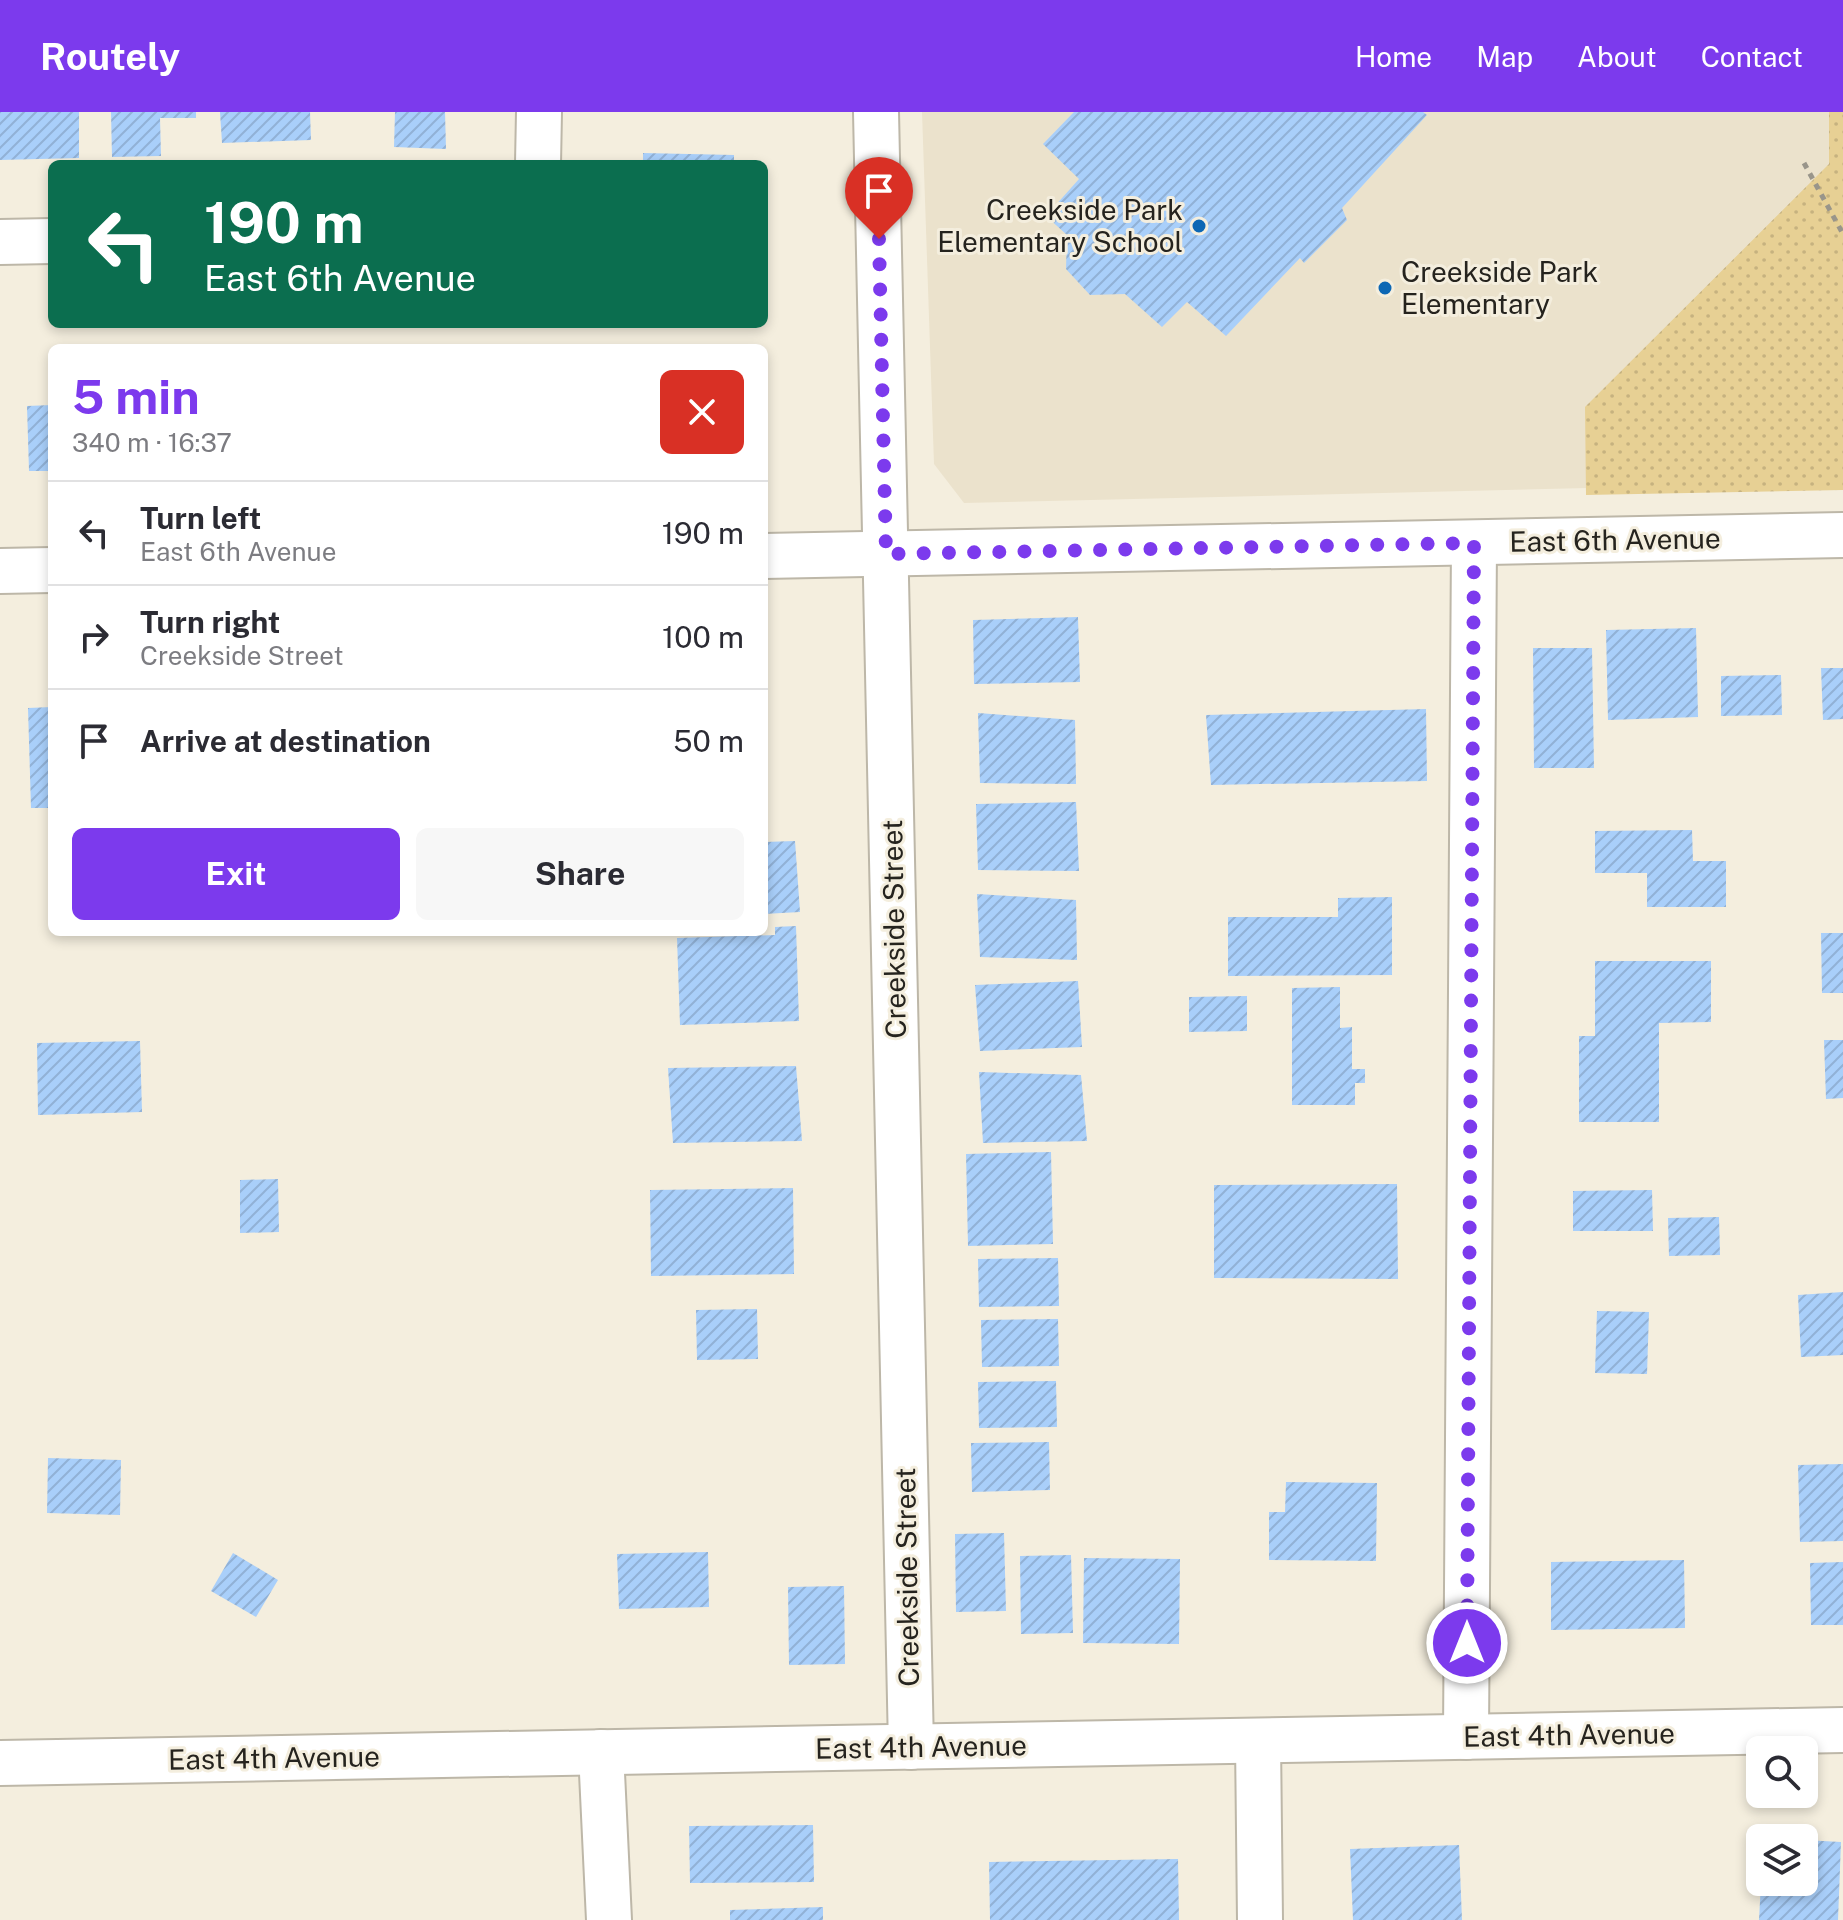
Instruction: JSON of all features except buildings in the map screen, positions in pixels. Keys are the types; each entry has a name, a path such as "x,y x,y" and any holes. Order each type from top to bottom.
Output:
{"street":[{"path":"538,160 539,112"},
{"name":"Creekside Street","path":"876,112 911,1747"},
{"path":"0,242 48,241"},
{"name":"East 6th Avenue","path":"768,556 1843,535"},
{"path":"1466,1737 1474,543"},
{"path":"0,571 48,570"},
{"name":"East 4th Avenue","path":"0,1763 1843,1730"},
{"path":"1258,1741 1260,1920"},
{"path":"601,1752 609,1920"}],"path":[{"path":"1804,163 1843,234"}],"shaded area":[{"name":"Creekside Park Elementary","path":"922,112 1843,112 1843,482 964,503 934,464"},
{"path":"1829,112 1843,112 1843,490 1586,495 1585,407 1829,164"}],"place":[{"name":"Creekside Park Elementary School","path":"1199,226"},
{"name":"Creekside Park Elementary","path":"1385,288"}],"route":[{"path":"879,239 886,554 1474,543 1467,1643"}]}
